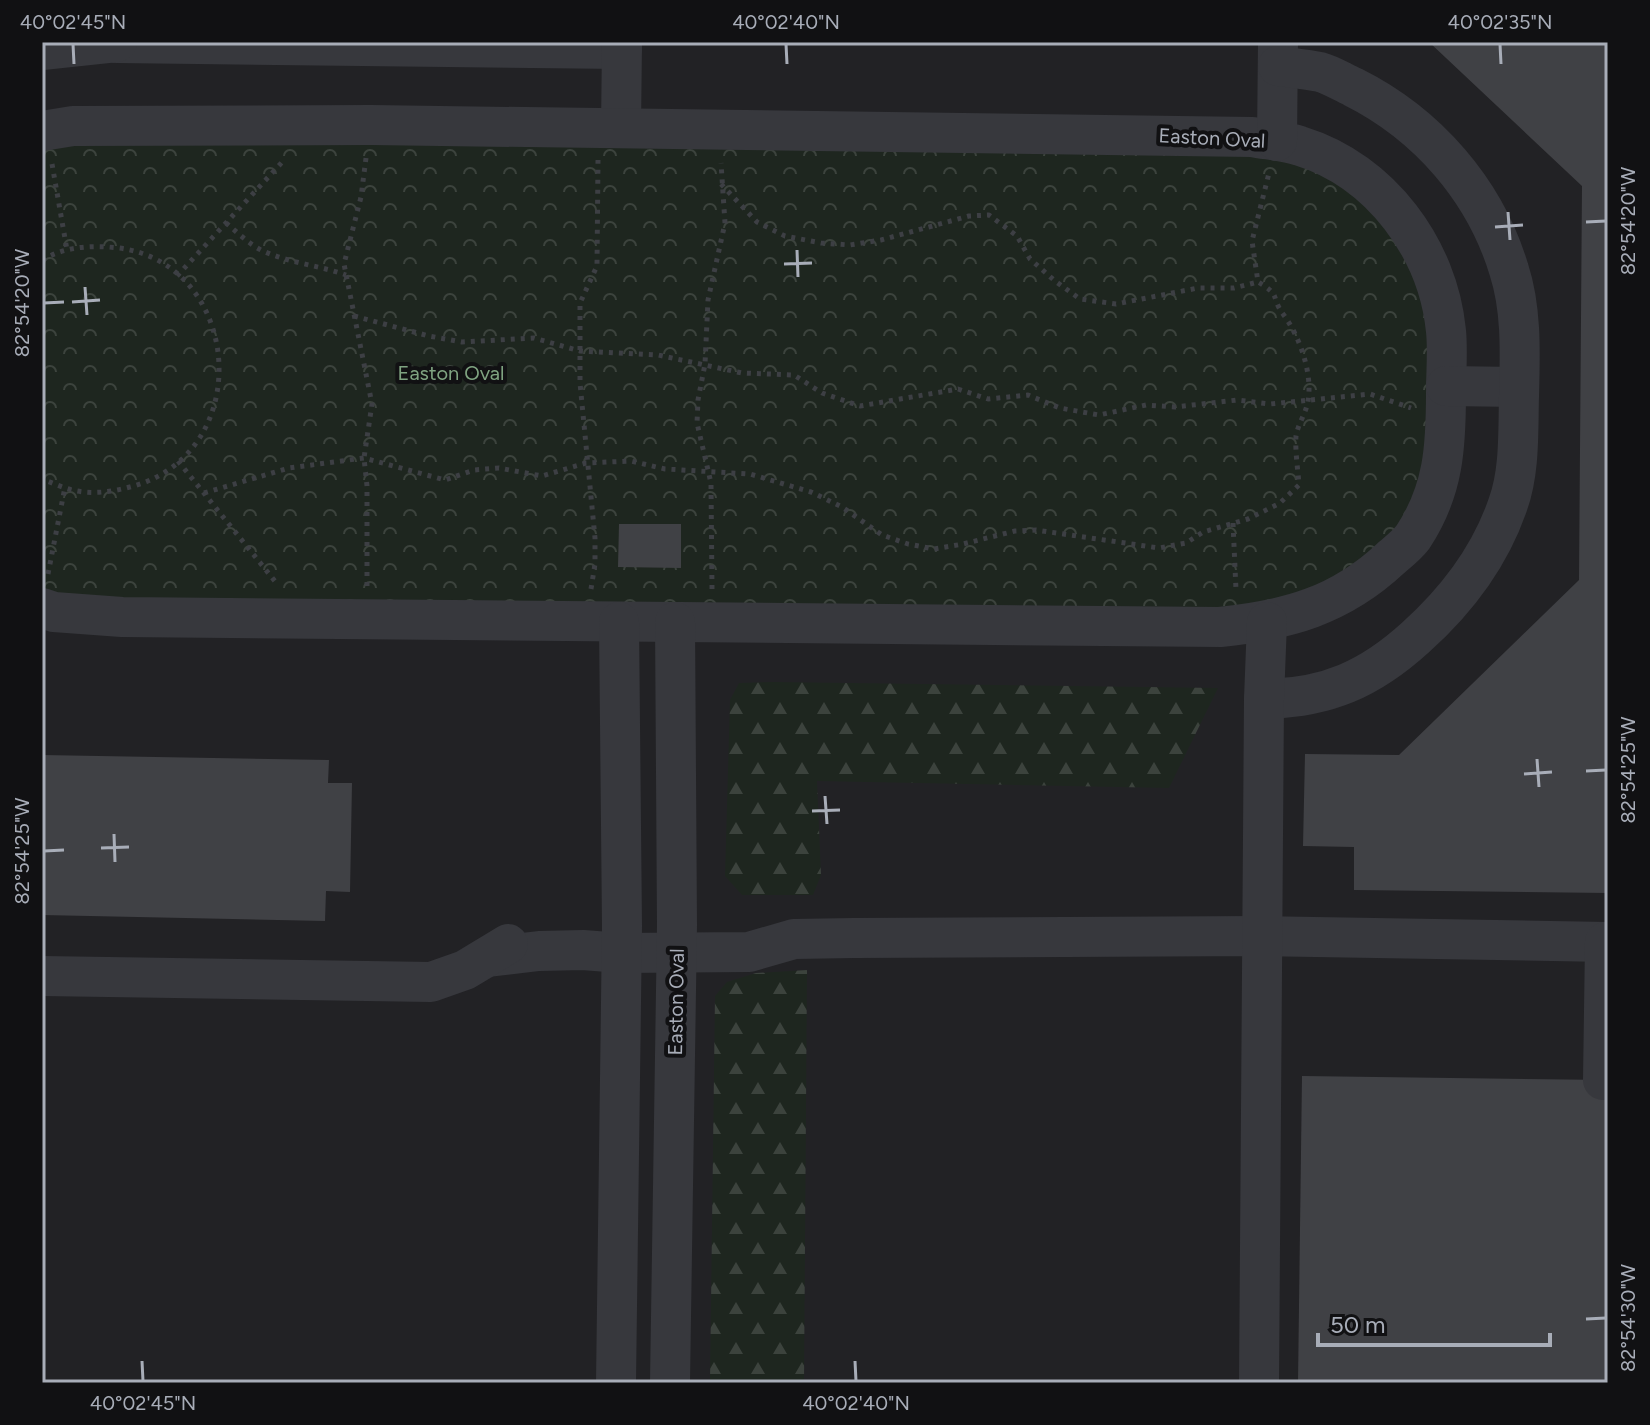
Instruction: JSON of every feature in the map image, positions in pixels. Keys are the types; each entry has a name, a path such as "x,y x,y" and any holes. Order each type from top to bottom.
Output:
{"street":[{"path":"42,50 117,43 622,46 610,128"},
{"path":"1264,699 1295,699 1343,687 1397,654 1450,606 1485,554 1509,503 1518,454 1519,316 1510,271 1484,208 1450,162 1409,121 1373,98 1278,54 1277,141"},
{"name":"Easton Oval","path":"44,131 73,126 371,125 1252,137 1301,146 1346,167 1385,197 1415,238 1436,281 1446,331 1446,447 1435,492 1412,539 1376,573 1331,601 1253,624 122,617 54,612 45,592"},
{"path":"1446,402 1519,387"},
{"path":"602,622 621,939 616,1383"},
{"name":"Easton Oval","path":"670,1383 677,939 694,622"},
{"path":"1253,624 1264,699 1259,1383"},
{"path":"42,976 431,982 465,970 540,927 570,924 621,939 677,939 749,952 794,939 1261,936 1607,942 1603,1080"}],"path":[{"path":"177,276 317,125"},
{"path":"367,620 367,486 364,458 372,404 344,264 361,197 371,125"},
{"path":"602,622 580,383 580,303 597,266 610,128"},
{"path":"694,622 709,470 697,423 698,400 705,364 708,300 725,223 721,130"},
{"path":"44,131 67,250"},
{"path":"1258,282 1252,241 1277,141"},
{"path":"204,493 289,468 364,458 445,480 474,470 499,468 542,476 586,463 631,461 665,469 750,474 811,492 842,507 882,535 934,549 1015,531 1036,530 1159,548 1186,543 1203,532 1248,519 1280,503 1299,485 1296,435 1308,400 1309,369 1293,325 1281,311 1273,291 1258,282 1234,288 1198,288 1116,304 1080,299 1030,259 1017,236 989,215 969,216 881,240 850,245 821,243 785,236 757,222 721,184"},
{"path":"226,223 258,249 346,275"},
{"path":"42,260 55,252 93,245 132,250 168,267 196,294 214,328 221,370 214,412 193,449 160,476 120,491 78,492 42,479"},
{"path":"354,316 462,342 534,338 580,351 658,355 742,373 794,375 822,393 860,406 958,389 988,399 1028,395 1060,408 1099,415 1146,405 1175,407 1237,400 1270,404 1370,394 1446,402"},
{"path":"178,461 305,619"},
{"path":"45,592 65,487"},
{"path":"1233,523 1253,624"}],"shaded area":[{"path":"42,42 1608,42 1608,1383 42,1383"}],"green space":[{"name":"Easton Oval","path":"42,131 1252,137 1385,197 1446,331 1412,539 1267,622 42,608"},
{"path":"739,683 1218,688 1169,788 817,781 821,875 813,895 742,895 725,876 730,700"},
{"path":"807,970 804,1383 710,1383 715,996 727,982 756,973"}],"building":[{"path":"1429,42 1608,42 1608,893 1354,890 1354,847 1303,846 1305,754 1399,755 1579,580 1582,186"},
{"path":"619,524 681,524 681,568 618,567"},
{"path":"42,755 329,760 328,783 352,783 350,892 326,891 325,921 42,915"},
{"path":"1302,1076 1608,1080 1608,1383 1298,1383"}]}
